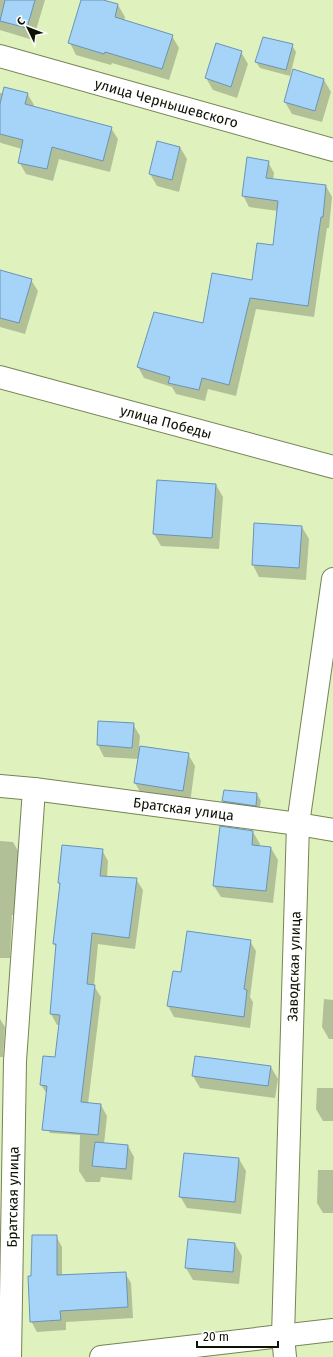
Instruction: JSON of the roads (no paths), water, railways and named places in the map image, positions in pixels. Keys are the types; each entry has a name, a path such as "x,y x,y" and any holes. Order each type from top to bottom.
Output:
{"street":[{"name":"улица Чернышевского","path":"0,56 333,150"},
{"name":"улица Победы","path":"0,377 333,467"},
{"name":"Заводская улица","path":"284,1347 298,824 333,579"},
{"name":"Братская улица","path":"0,786 34,789 333,830"},
{"name":"Братская улица","path":"10,1357 8,1060 34,789"},
{"path":"101,1357 284,1347 333,1330"}]}
